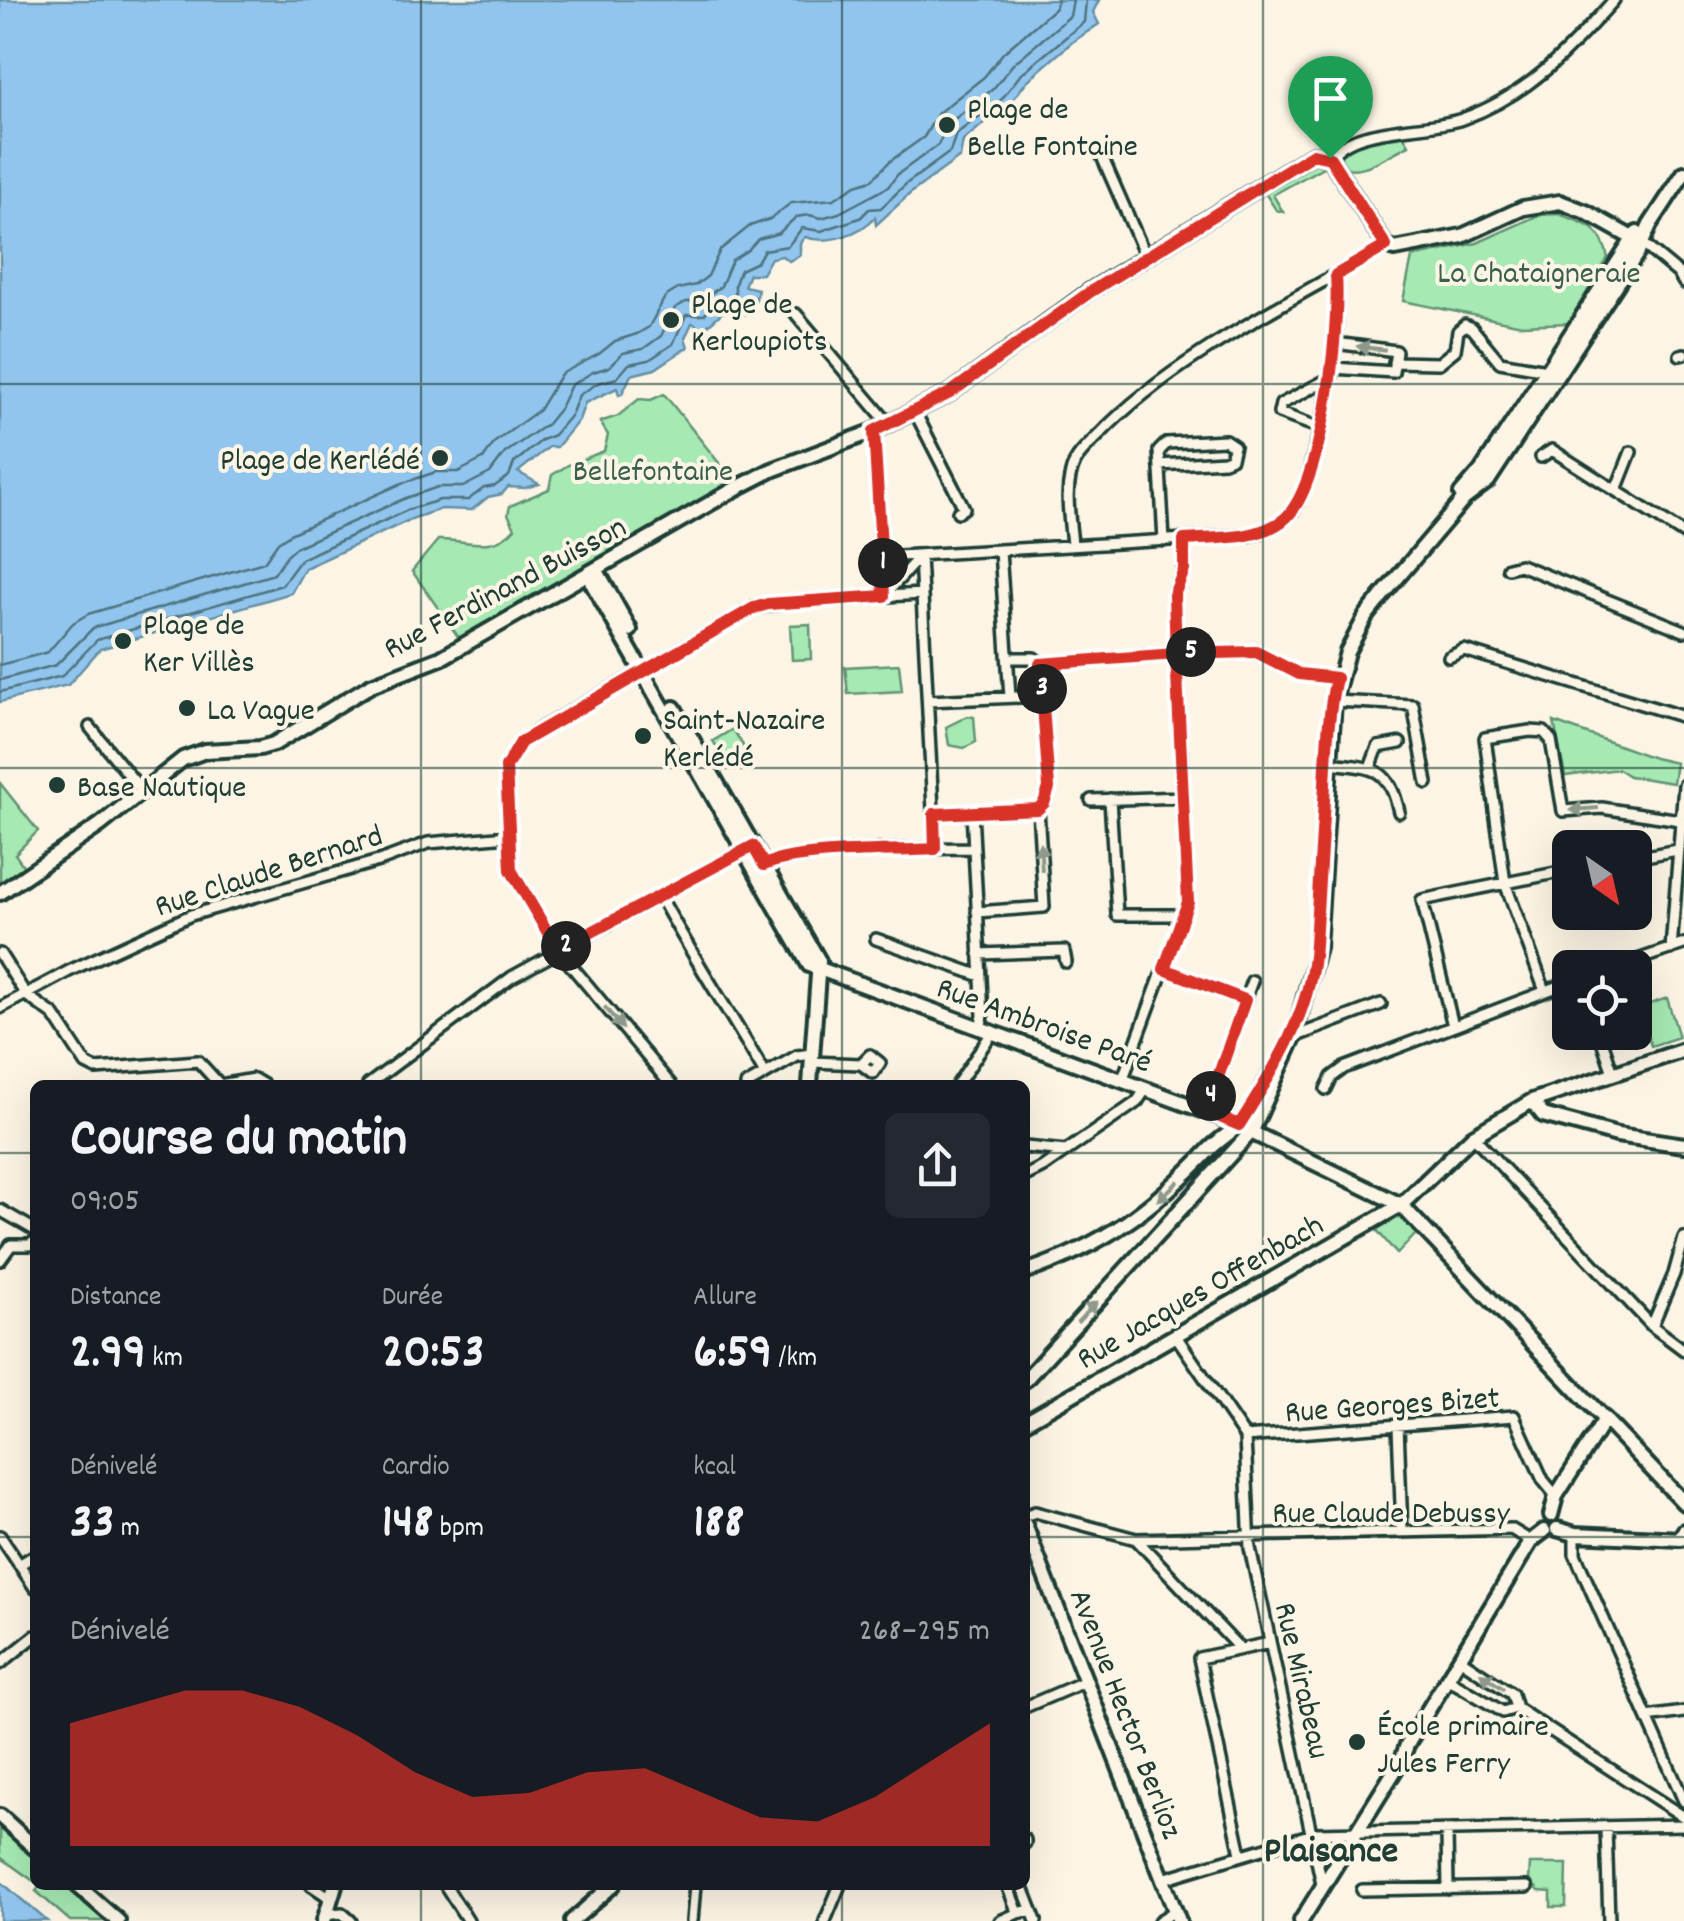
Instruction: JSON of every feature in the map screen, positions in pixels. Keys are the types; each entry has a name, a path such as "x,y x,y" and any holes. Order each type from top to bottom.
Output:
{"street":[{"path":"1386,246 1330,158 1340,145 1366,136 1443,126 1498,105 1553,66 1614,0"},
{"path":"1100,152 1146,256"},
{"name":"Rue Ferdinand Buisson","path":"0,893 194,754 274,744 372,685 441,658 772,470 915,412 950,393 1090,292 1306,157 1313,154 1330,158"},
{"path":"1030,1270 1084,1250 1135,1220 1225,1134 1246,1128 1300,1011 1315,944 1330,703 1340,654 1358,616 1454,499 1471,484 1684,170"},
{"path":"1072,545 1069,484 1076,460 1106,428 1181,368 1386,246 1408,247 1462,236 1523,208 1560,202 1586,212 1681,268 1684,283"},
{"path":"1030,1374 1246,1128 1294,1037 1318,948 1334,701 1348,652 1366,616 1464,499 1488,481 1637,241"},
{"path":"882,558 1253,534 1288,516 1304,489 1332,373 1338,305 1336,275"},
{"path":"796,314 889,424"},
{"path":"1394,362 1439,363 1455,350 1458,331 1465,325 1472,328 1500,362 1547,370"},
{"path":"1320,428 1278,414 1281,404 1332,373 1393,372 1396,351 1335,343"},
{"path":"915,412 964,508 958,512"},
{"path":"874,431 884,596"},
{"path":"1160,464 1224,460 1231,458 1234,446 1224,440 1166,443 1158,451 1164,541"},
{"path":"1542,457 1552,450 1684,534"},
{"path":"1616,490 1632,452"},
{"path":"1122,1081 1188,902 1174,595 1184,570 1184,540"},
{"path":"1000,551 1010,697"},
{"path":"920,556 935,849"},
{"path":"884,596 920,556"},
{"path":"1508,568 1520,565 1684,631"},
{"path":"592,573 818,961 810,1080"},
{"path":"667,1080 558,950 511,870 506,767 521,742 743,613 768,604 922,594"},
{"path":"1449,657 1464,650 1684,717"},
{"path":"1040,664 1256,652 1299,674 1336,678"},
{"path":"934,814 1038,809 1044,803 1049,788 1040,664 1034,658 1008,658"},
{"path":"928,701 1043,696"},
{"path":"1334,701 1413,705 1427,783"},
{"path":"90,727 142,791"},
{"path":"1545,991 1506,883 1486,738 1544,732 1551,740 1563,811 1602,808 1680,820"},
{"path":"1370,768 1378,747 1400,743"},
{"path":"1329,763 1370,768 1394,786 1399,812"},
{"path":"1670,949 1684,785"},
{"path":"1091,800 1184,797"},
{"path":"1110,799 1118,915 1184,915"},
{"path":"977,912 1044,907 1038,809"},
{"path":"960,1080 986,1030 972,812"},
{"name":"Rue Claude Bernard","path":"0,1008 191,915 428,843 508,836"},
{"path":"375,1080 512,977 749,848"},
{"path":"760,867 777,860 816,856 974,848"},
{"path":"1652,855 1677,850"},
{"path":"1453,1026 1422,900 1552,874"},
{"path":"660,896 693,959 764,1072"},
{"path":"876,939 980,976"},
{"path":"1652,955 1684,944"},
{"path":"979,954 1064,951 1066,962"},
{"path":"0,954 26,995 54,1015 86,1064 96,1069 198,1061 215,1080"},
{"path":"1164,969 1245,1000"},
{"name":"Rue Ambroise Paré","path":"818,970 1206,1111 1400,1205 1684,1503"},
{"path":"1206,1111 1252,981"},
{"path":"1326,1090 1344,1068 1552,988"},
{"path":"1294,1037 1380,1004"},
{"path":"1605,1050 1613,1072"},
{"name":"Rue Jacques Offenbach","path":"1030,1419 1400,1205 1472,1136 1532,1101 1684,1050"},
{"path":"753,1080 797,1056 861,1064"},
{"path":"1030,1173 1137,1102 1145,1090"},
{"path":"1532,1101 1543,1115 1617,1135 1684,1144"},
{"path":"1472,1136 1652,1326 1684,1350"},
{"path":"1030,1147 1066,1151"},
{"path":"0,1210 30,1227"},
{"path":"1652,1326 1684,1238"},
{"path":"0,1260 11,1245 30,1245"},
{"path":"1176,1336 1244,1437"},
{"name":"Rue Georges Bizet","path":"1244,1437 1514,1416 1543,1480 1556,1496"},
{"path":"1300,1921 1531,1542 1551,1530 1558,1518 1551,1514 1556,1496 1606,1419"},
{"path":"1398,1426 1402,1531"},
{"name":"Rue Mirabeau","path":"1244,1437 1248,1537 1322,1884"},
{"name":"Rue Claude Debussy","path":"1030,1514 1035,1512 1136,1539 1515,1530 1531,1542"},
{"path":"1551,1530 1683,1539"},
{"path":"1575,1534 1575,1554 1684,1801"},
{"path":"0,1536 30,1580"},
{"name":"Avenue Hector Berlioz","path":"1030,1538 1177,1916"},
{"path":"1136,1539 1240,1649"},
{"path":"20,1565 30,1558"},
{"path":"0,1664 30,1640"},
{"path":"1241,1854 1199,1658 1270,1643"},
{"path":"1460,1660 1512,1694 1516,1708 1684,1821"},
{"path":"1448,1679 1503,1712 1516,1708"},
{"path":"1030,1705 1086,1682"},
{"path":"1647,1717 1684,1712"},
{"path":"0,1816 30,1843"},
{"path":"1163,1879 1310,1834 1606,1828 1684,1821"},
{"path":"1606,1828 1609,1921"},
{"path":"1447,1832 1448,1889"},
{"path":"1362,1890 1527,1888"},
{"path":"84,1890 118,1921"},
{"path":"448,1890 468,1921"},
{"path":"572,1921 607,1890"},
{"path":"692,1921 695,1890"},
{"path":"825,1921 838,1890"},
{"path":"1009,1890 1018,1914"},
{"path":"1024,1890 1036,1921"},
{"path":"325,1918 332,1891"},
{"path":"1000,1921 1031,1910"},
{"path":"325,1918 342,1912 351,1921"},
{"path":"1160,1921 1177,1916"}],"green space":[{"path":"1403,135 1409,145 1375,163 1357,169 1341,165 1341,151 1356,143"},
{"path":"1313,161 1328,165 1334,180 1325,166 1273,195 1283,212 1276,210 1266,188"},
{"name":"La Chataigneraie","path":"1559,214 1592,228 1608,258 1568,323 1522,325 1403,301 1412,257 1477,243 1539,215"},
{"name":"Bellefontaine","path":"664,394 735,483 459,638 412,571 438,540 489,543 507,536 515,528 508,514 510,506 549,489 552,475 568,465 604,451 608,435 600,422 618,416 639,399 651,400"},
{"path":"810,624 811,659 792,660 790,625"},
{"path":"899,664 902,691 848,694 845,667"},
{"path":"974,717 976,742 964,748 949,745 946,727"},
{"path":"1554,722 1676,763 1673,783 1629,776 1618,769 1565,776"},
{"path":"733,729 748,754 728,765 713,741"},
{"path":"0,783 38,831 15,854 24,867 0,884"},
{"path":"1667,998 1679,1037 1652,1046 1652,1003"},
{"path":"1401,1218 1416,1234 1397,1254 1376,1229"},
{"path":"0,1826 30,1853 30,1878 0,1857"},
{"path":"1530,1864 1567,1864 1566,1907 1551,1907 1551,1892 1539,1891 1529,1879"},
{"path":"73,1890 108,1921 70,1921 36,1891"}],"water":[{"path":"0,0 1099,0 1093,12 1099,24 1027,81 1006,109 963,141 960,157 876,225 875,217 843,236 823,240 805,237 800,243 800,255 789,261 782,256 771,258 762,274 749,274 744,286 758,289 745,314 727,308 695,333 696,325 692,323 685,338 688,347 655,369 631,375 622,394 617,388 585,403 579,420 557,447 549,447 518,472 539,484 508,487 472,510 441,509 414,518 305,568 291,593 100,649 68,685 0,702"},
{"path":"0,1881 47,1921 0,1921"}],"place":[{"name":"Plage de Belle Fontaine","path":"947,125"},
{"name":"Plage de Kerloupiots","path":"671,320"},
{"name":"Plage de Kerlédé","path":"440,458"},
{"name":"Plage de Ker Villès","path":"123,641"},
{"name":"La Vague","path":"187,708"},
{"name":"Saint-Nazaire Kerlédé","path":"643,736"},
{"name":"Base Nautique","path":"57,785"},
{"name":"École primaire Jules Ferry","path":"1357,1742"}],"district":[{"name":"Plaisance","path":"1331,1848"}],"route":[{"path":"1330,158 1313,154 1257,186 1090,292 950,393 874,431 884,596 754,608 521,742 506,767 511,870 558,950 753,846 764,865 816,856 935,849 934,814 1038,809 1049,788 1040,664 1176,654 1188,902 1164,969 1245,1000 1206,1111 1239,1125 1280,1060 1307,985 1315,944 1326,750 1336,678 1299,674 1256,652 1176,654 1175,590 1184,570 1184,540 1263,532 1288,516 1304,489 1332,377 1338,305 1336,275 1386,246 1330,158"}]}
